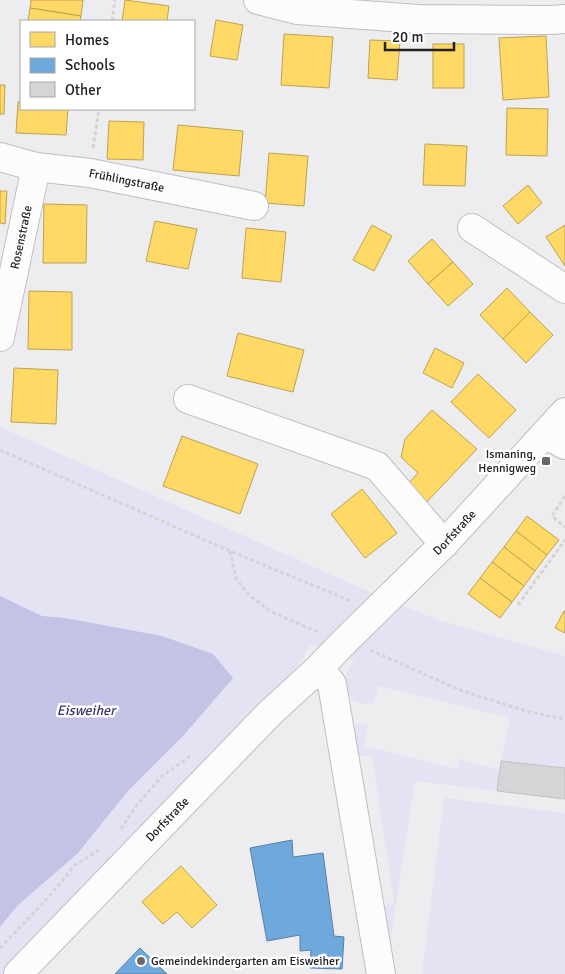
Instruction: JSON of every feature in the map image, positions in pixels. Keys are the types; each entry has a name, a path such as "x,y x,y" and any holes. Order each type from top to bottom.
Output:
{"street":[{"path":"258,0 297,10 418,19 551,20 565,18"},
{"name":"Frühlingstraße","path":"0,156 36,167 90,173 254,206"},
{"name":"Rosenstraße","path":"0,337 36,167"},
{"path":"472,228 565,289"},
{"path":"188,399 377,466 444,544"},
{"name":"Dorfstraße","path":"18,974 269,714 555,439 565,412"},
{"path":"319,668 332,684 381,974"}],"path":[{"path":"112,20 115,0"},
{"path":"90,173 99,110"},
{"path":"0,450 230,551 352,602"},
{"path":"565,496 552,516 565,526"},
{"path":"518,605 565,540"},
{"path":"230,551 236,580 249,595 270,611 311,629 379,654 460,690 529,712 565,719"}],"shaded area":[{"path":"0,427 386,599 438,620 565,656 565,768 501,761 510,718 379,686 374,703 363,704 353,701 346,690 346,675 354,659 311,645 285,684 6,974 0,974"},
{"path":"360,723 368,725 364,746 457,769 459,759 500,770 497,791 415,781 386,969 375,907 394,904 372,755 352,758 351,727"},
{"path":"444,798 565,813 565,974 422,974"}],"water":[{"name":"Eisweiher","path":"0,596 42,616 65,618 162,636 213,654 233,678 184,735 128,791 77,854 17,906 0,927"}],"building: Homes":[{"path":"31,0 83,0 81,16 30,8"},
{"path":"125,0 169,6 167,20 122,20"},
{"path":"30,8 81,16 80,20 28,20"},
{"path":"216,20 243,25 237,60 210,56"},
{"path":"284,34 333,37 329,88 281,85"},
{"path":"546,36 549,97 503,100 499,38"},
{"path":"370,40 400,41 397,80 368,78"},
{"path":"433,44 464,44 464,88 433,88"},
{"path":"0,85 5,85 4,114 0,114"},
{"path":"18,102 20,102 20,110 68,110 66,135 16,133"},
{"path":"507,108 548,109 547,156 506,155"},
{"path":"109,121 144,122 143,160 107,159"},
{"path":"178,125 243,131 239,176 173,170"},
{"path":"425,144 467,146 465,186 423,185"},
{"path":"269,153 308,156 304,206 265,203"},
{"path":"528,185 542,203 518,224 503,206"},
{"path":"0,191 7,191 5,224 0,223"},
{"path":"44,204 87,205 86,263 43,263"},
{"path":"155,221 197,229 188,269 146,261"},
{"path":"372,225 392,236 374,271 353,260"},
{"path":"565,225 565,266 546,237"},
{"path":"246,228 286,232 281,282 242,278"},
{"path":"432,239 453,262 428,284 408,261"},
{"path":"453,262 473,284 448,306 428,284"},
{"path":"507,288 530,312 503,339 480,315"},
{"path":"29,291 72,292 72,350 28,349"},
{"path":"530,312 553,335 526,363 503,339"},
{"path":"238,333 304,350 293,392 227,376"},
{"path":"435,348 464,363 452,388 423,373"},
{"path":"14,368 58,370 56,424 11,422"},
{"path":"478,374 516,410 489,438 451,402"},
{"path":"432,410 477,449 422,507 405,487 418,473 401,457 405,439"},
{"path":"182,436 258,464 240,514 163,486"},
{"path":"362,489 397,533 365,558 331,514"},
{"path":"527,516 559,540 547,555 516,531"},
{"path":"516,531 547,555 535,571 504,547"},
{"path":"504,547 535,571 524,586 492,562"},
{"path":"492,562 524,586 512,602 480,578"},
{"path":"480,578 512,602 500,618 468,594"},
{"path":"565,611 565,633 555,628"},
{"path":"181,866 217,905 192,928 177,912 163,924 142,902"}],"building: Schools":[{"path":"292,840 293,857 323,853 334,936 344,937 342,969 310,968 311,950 300,951 300,935 267,941 250,848"},
{"name":"Gemeindekindergarten am Eisweiher","path":"140,948 167,974 115,974"}],"building: Other":[{"path":"501,761 565,768 565,799 497,791"}],"place":[{"name":"Ismaning, Hennigweg","path":"546,461"},
{"name":"Gemeindekindergarten am Eisweiher","path":"141,961"}]}
